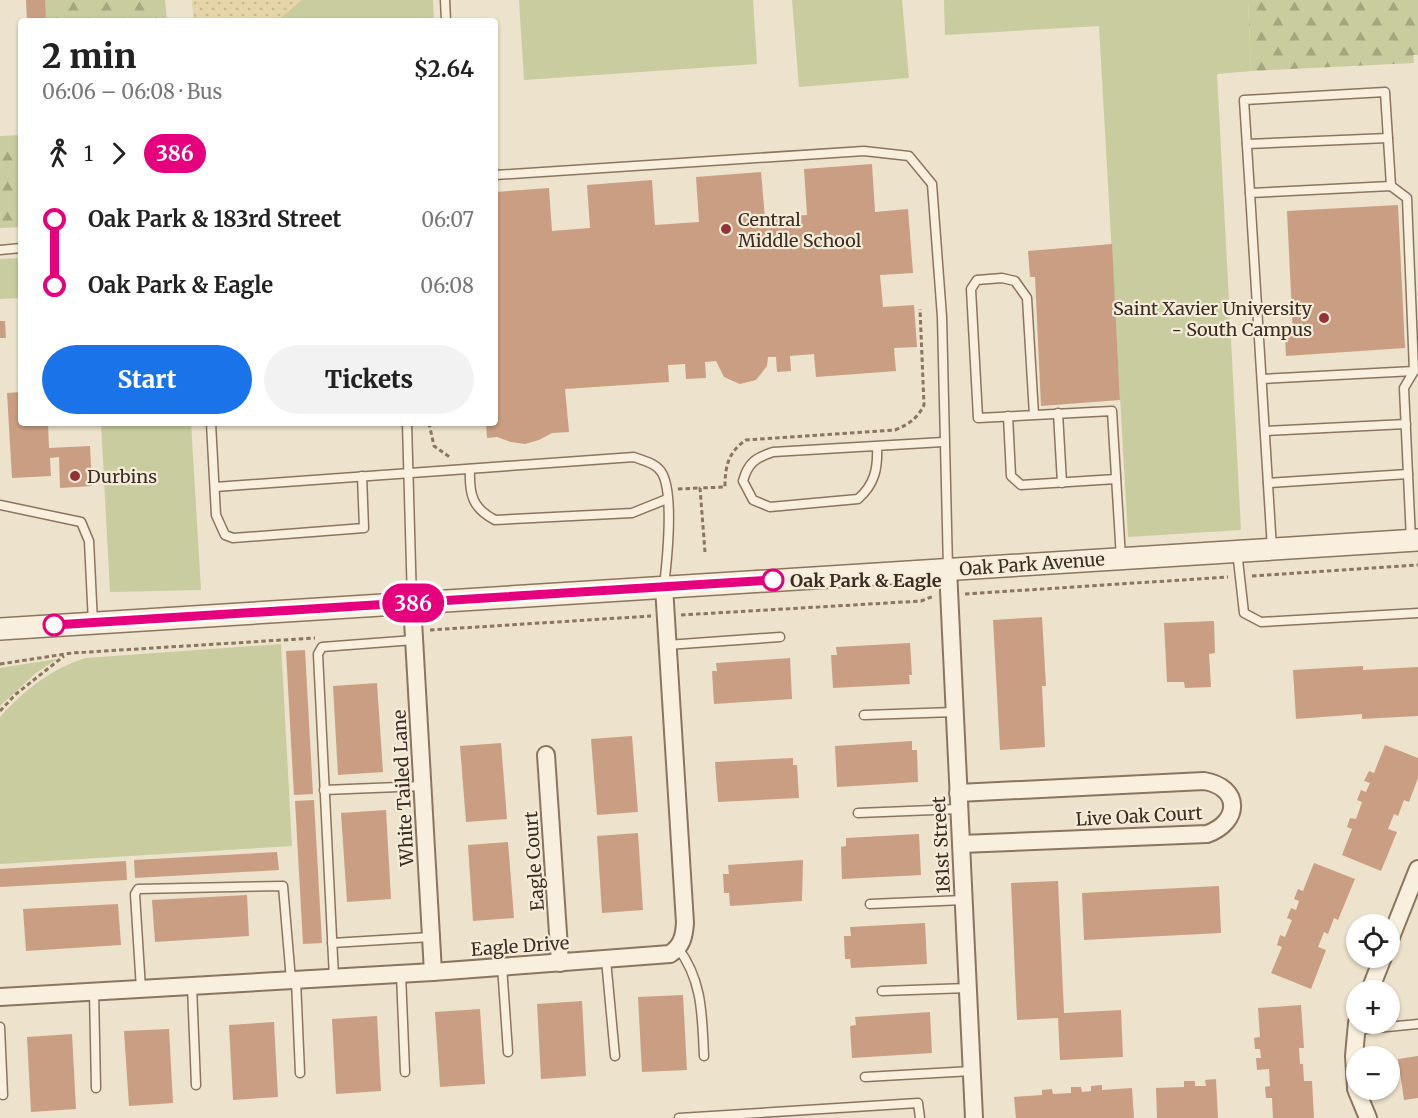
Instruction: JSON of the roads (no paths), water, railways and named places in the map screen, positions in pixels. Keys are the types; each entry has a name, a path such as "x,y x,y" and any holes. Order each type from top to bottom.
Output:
{"street":[{"name":"Oak Park Avenue","path":"0,628 1414,540"},
{"name":"181st Street","path":"948,569 974,1118"},
{"path":"664,587 684,923 684,936 678,948"},
{"name":"White Tailed Lane","path":"412,603 433,972"},
{"name":"Eagle Court","path":"546,755 560,963"},
{"name":"Live Oak Court","path":"959,801 1204,781 1219,783 1228,792 1232,805 1230,819 1223,828 1207,834 961,844"},
{"path":"1400,914 1418,869"},
{"name":"Eagle Drive","path":"0,997 606,960 661,956 678,948"},
{"path":"1361,1100 1368,1118"}],"lane":[{"path":"445,0 446,18"},
{"path":"1272,549 1244,100 1385,92 1391,186"},
{"path":"1247,144 1388,138"},
{"path":"498,175 864,151 909,156 932,184 942,317 943,442 948,569"},
{"path":"1250,193 1391,186 1407,198 1414,371 1404,388 1414,540"},
{"path":"0,250 18,248"},
{"path":"1034,415 1027,298 1015,281 1002,278 977,280 971,289 978,417 1034,415 1112,411 1121,559"},
{"path":"1262,379 1414,371"},
{"path":"1058,413 1062,483"},
{"path":"1008,416 1011,476 1021,485 1116,479"},
{"path":"1265,431 1406,424"},
{"path":"211,426 219,525 225,535 233,538 364,528 362,476"},
{"path":"407,426 412,603"},
{"path":"877,446 876,475 868,490 858,499 770,507 753,500 743,481 747,466 759,457 773,452 943,442"},
{"path":"215,487 634,457 651,463 662,474 667,499 669,547 664,587"},
{"path":"470,469 471,492 475,503 482,513 495,520 632,513 653,507 667,499"},
{"path":"1268,483 1408,474"},
{"path":"0,505 81,522 89,541 93,623"},
{"path":"1237,551 1244,613 1261,622 1418,613"},
{"path":"334,978 318,654 322,647 414,636"},
{"path":"667,645 780,637"},
{"path":"864,715 954,712"},
{"path":"324,790 423,786"},
{"path":"858,813 959,801"},
{"path":"141,989 135,894 138,889 283,886 294,980 300,1073"},
{"path":"870,904 964,900"},
{"path":"332,943 431,937"},
{"path":"678,948 691,965 701,998 704,1056"},
{"path":"606,960 615,1056"},
{"path":"502,966 508,1052"},
{"path":"401,974 405,1072"},
{"path":"192,986 196,1085"},
{"path":"882,991 968,988"},
{"path":"94,992 96,1088"},
{"path":"1400,1025 1418,1024"},
{"path":"0,1027 3,1095"},
{"path":"865,1077 972,1071"},
{"path":"679,1118 794,1114 918,1103 920,1118"}],"place":[{"name":"Central Middle School","path":"726,229"},
{"name":"Saint Xavier University - South Campus","path":"1324,318"},
{"name":"Durbins","path":"75,476"},
{"name":"Oak Park & Eagle","path":"773,580"}]}
